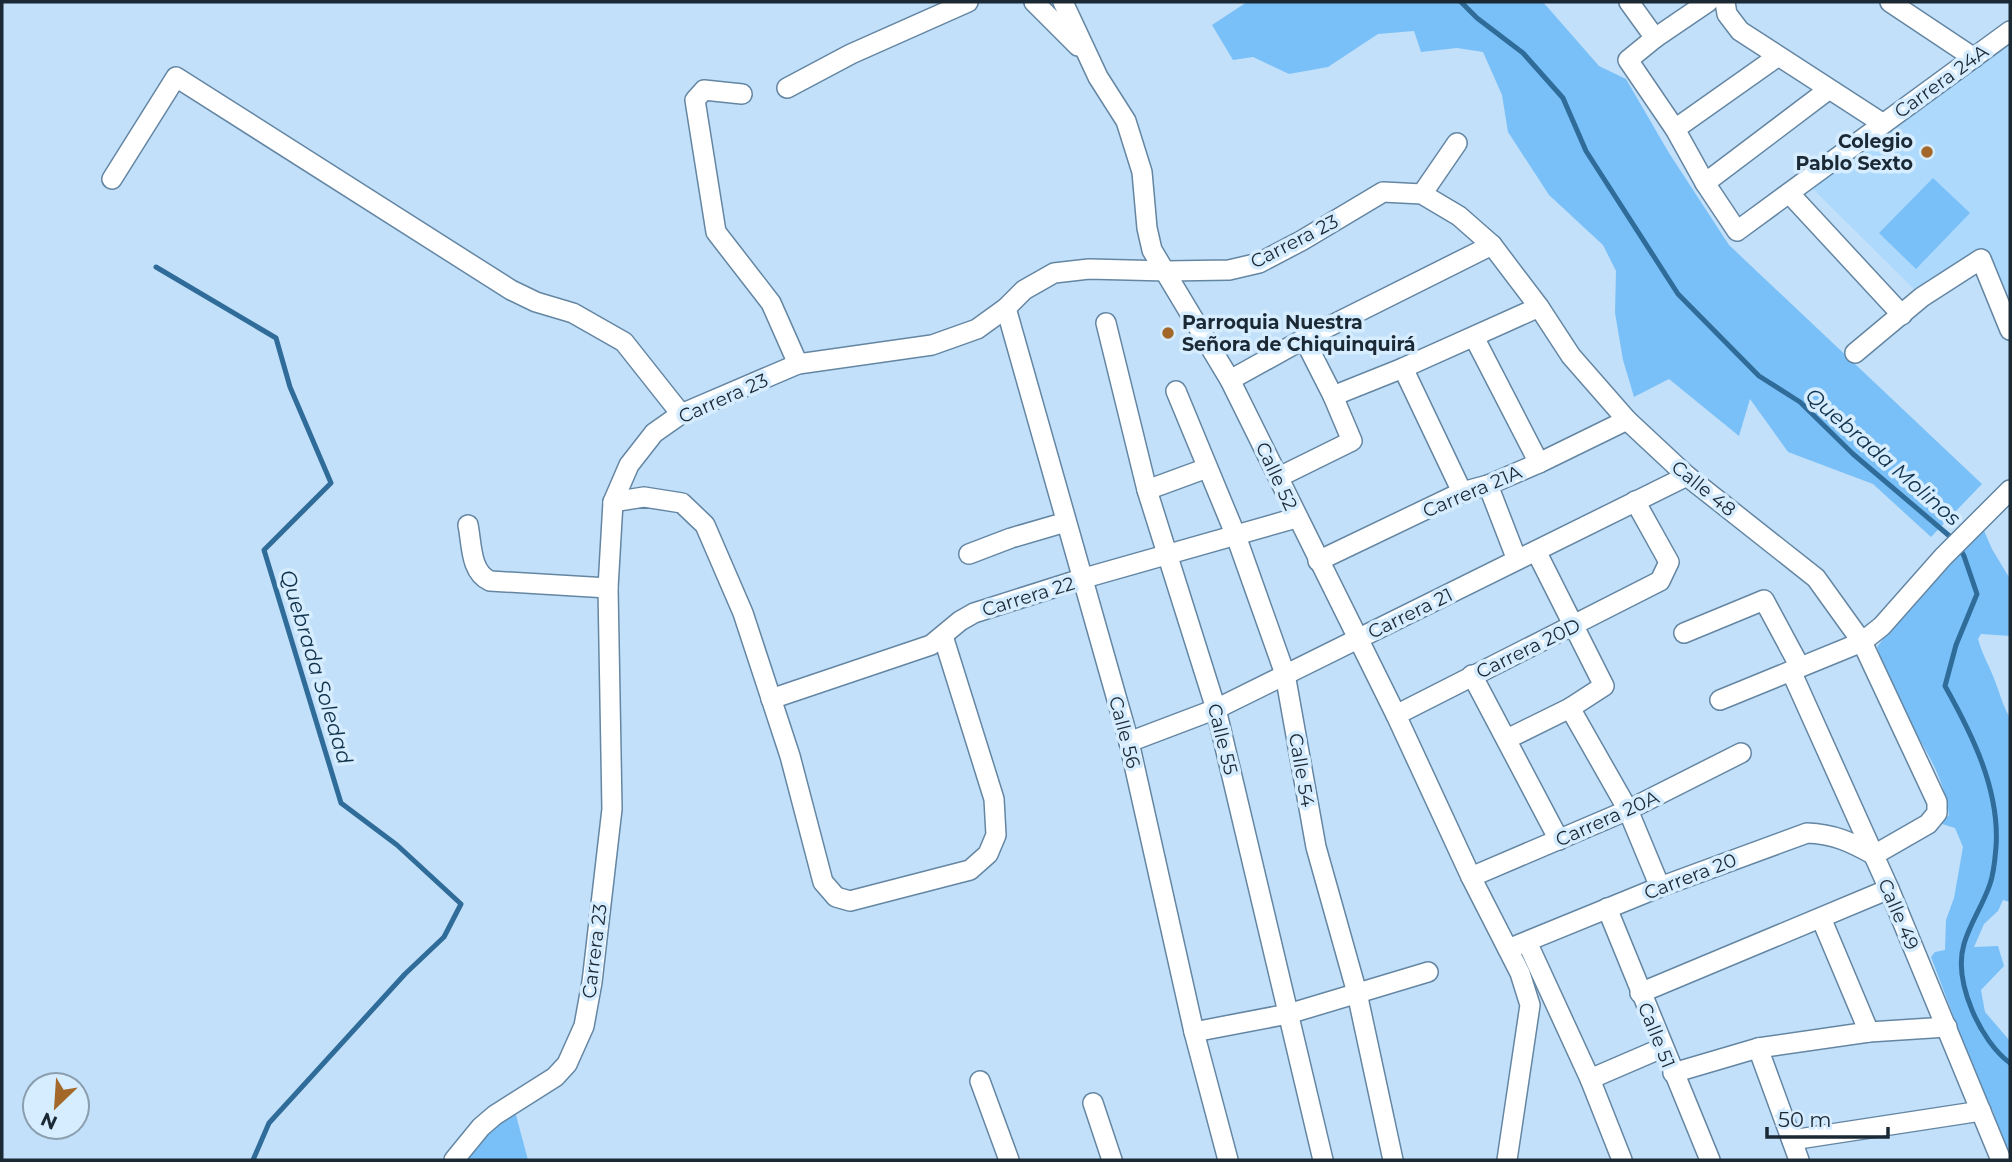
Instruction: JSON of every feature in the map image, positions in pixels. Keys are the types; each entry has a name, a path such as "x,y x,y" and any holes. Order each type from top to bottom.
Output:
{"street":[{"path":"787,88 851,54 968,2"},
{"path":"1034,2 1087,54"},
{"name":"Calle 52","path":"1063,2 1087,54 1126,121 1142,173 1147,228 1152,250 1230,380 1520,973 1530,1005 1507,1160"},
{"path":"1629,2 1655,38"},
{"path":"1708,2 1628,60 1675,129 1705,183 1828,90"},
{"path":"1725,2 1727,14 1740,31 1882,123"},
{"path":"1890,2 1974,58"},
{"name":"Carrera 24A","path":"1705,183 1737,231 2010,30"},
{"path":"1675,129 1777,57"},
{"path":"112,179 176,77 511,290 536,302 573,313 624,342 681,414"},
{"path":"742,94 704,90 695,100 716,232 771,303 798,364"},
{"path":"1422,194 1457,143"},
{"name":"Carrera 23","path":"454,1160 481,1127 495,1115 555,1077 567,1064 584,1026 592,982 612,809 608,588 613,502 629,465 654,433 681,414 798,364 932,345 977,329 1006,309 1024,290 1054,273 1090,269 1230,270 1259,263 1383,192 1422,194"},
{"path":"1789,193 1902,315"},
{"name":"Calle 48","path":"1422,194 1459,216 1492,245 1539,307 1571,356 1627,420 1687,476 1816,578 1862,642 1937,802 1937,813 1928,824 1874,855"},
{"path":"1230,380 1304,339 1492,245"},
{"path":"1855,352 1922,297 1981,259 2010,330"},
{"path":"1333,396 1539,307"},
{"name":"Calle 56","path":"1006,309 1129,743 1194,1032 1228,1160"},
{"name":"Calle 55","path":"1106,323 1147,491 1216,709 1323,1160"},
{"path":"1474,337 1539,463"},
{"path":"1279,477 1352,441 1304,339"},
{"path":"1403,368 1462,492"},
{"name":"Calle 54","path":"1175,391 1236,536 1285,674 1316,847 1357,993 1393,1160"},
{"name":"Carrera 21A","path":"1318,561 1462,492 1488,485 1539,463 1627,420"},
{"path":"1147,491 1207,468"},
{"name":"Carrera 21","path":"1129,743 1216,709 1687,476"},
{"path":"1488,485 1517,560"},
{"path":"1720,700 1862,642 1882,626 1943,557 2010,491"},
{"path":"613,502 644,497 682,503 705,525 743,613 790,756 823,882 836,897 850,901 970,870 988,854 996,835 994,799 943,636"},
{"name":"Carrera 20D","path":"1396,715 1660,581 1669,562 1635,502"},
{"name":"Carrera 22","path":"771,699 932,645 960,621 974,613 1296,518"},
{"path":"969,554 1066,522"},
{"path":"468,525 476,569 482,577 490,581 608,588"},
{"path":"1507,738 1570,708 1604,686 1536,551"},
{"name":"Calle 49","path":"1684,633 1764,600 1796,669 2001,1160"},
{"path":"1472,676 1559,840"},
{"path":"1570,708 1628,810 1660,887"},
{"name":"Carrera 20A","path":"1471,877 1628,810 1741,753"},
{"name":"Carrera 20","path":"1508,949 1660,887 1807,833 1846,839 1874,855"},
{"path":"1640,993 1889,889"},
{"name":"Calle 51","path":"1607,908 1710,1160"},
{"path":"1821,918 1869,1032"},
{"path":"1527,942 1590,1079 1622,1160"},
{"path":"1194,1032 1288,1014 1428,972"},
{"path":"1673,1073 1758,1048 1869,1032 1947,1027"},
{"path":"1590,1079 1662,1048"},
{"path":"1758,1048 1799,1160"},
{"path":"980,1081 1009,1160"},
{"path":"1093,1103 1111,1160"},
{"path":"1792,1140 1981,1111"}],"shaded area":[{"path":"1247,2 1543,2 1599,66 1626,79 1669,153 1729,245 1982,484 1931,537 1873,484 1788,452 1750,399 1739,436 1669,379 1634,397 1623,360 1615,313 1616,271 1603,245 1549,195 1508,132 1502,95 1483,52 1457,48 1421,52 1414,31 1378,34 1328,67 1289,74 1253,57 1233,60 1212,25"},
{"name":"Colegio Pablo Sexto","path":"2010,31 2010,330 1981,260 1922,297 1805,181"},
{"path":"1933,178 1970,213 1916,269 1879,233"},
{"path":"1982,526 2010,579 2010,636 1981,634 1978,639 2010,718 2010,902 2003,900 1998,911 1984,924 1974,947 1998,946 2004,966 1981,990 1985,1012 2010,1041 2010,1160 2000,1141 1994,1114 1973,1068 1931,957 1935,952 1945,950 1946,920 1954,898 1963,847 1955,828 1942,824 1949,815 1941,782 1893,693 1877,647 1899,618"},
{"path":"513,1104 528,1160 454,1160"}],"waterway":[{"name":"Quebrada Molinos","path":"1461,2 1477,18 1523,53 1563,98 1586,151 1678,294 1759,376 1800,402 1853,454 1953,539"},
{"name":"Quebrada Soledad","path":"156,267 276,338 290,387 331,483 264,550 341,803 397,845 461,904 444,937 405,974 269,1123 253,1160"},
{"name":"Quebrada Molinos","path":"1959,547 1977,594 1956,645 1945,686 1982,763 1994,805 1996,826 1992,875 1964,944 1962,975 1979,1025 1999,1053 2010,1063"}],"place":[{"name":"Colegio Pablo Sexto","path":"1927,152"},
{"name":"Parroquia Nuestra Señora de Chiquinquirá","path":"1168,333"}]}
